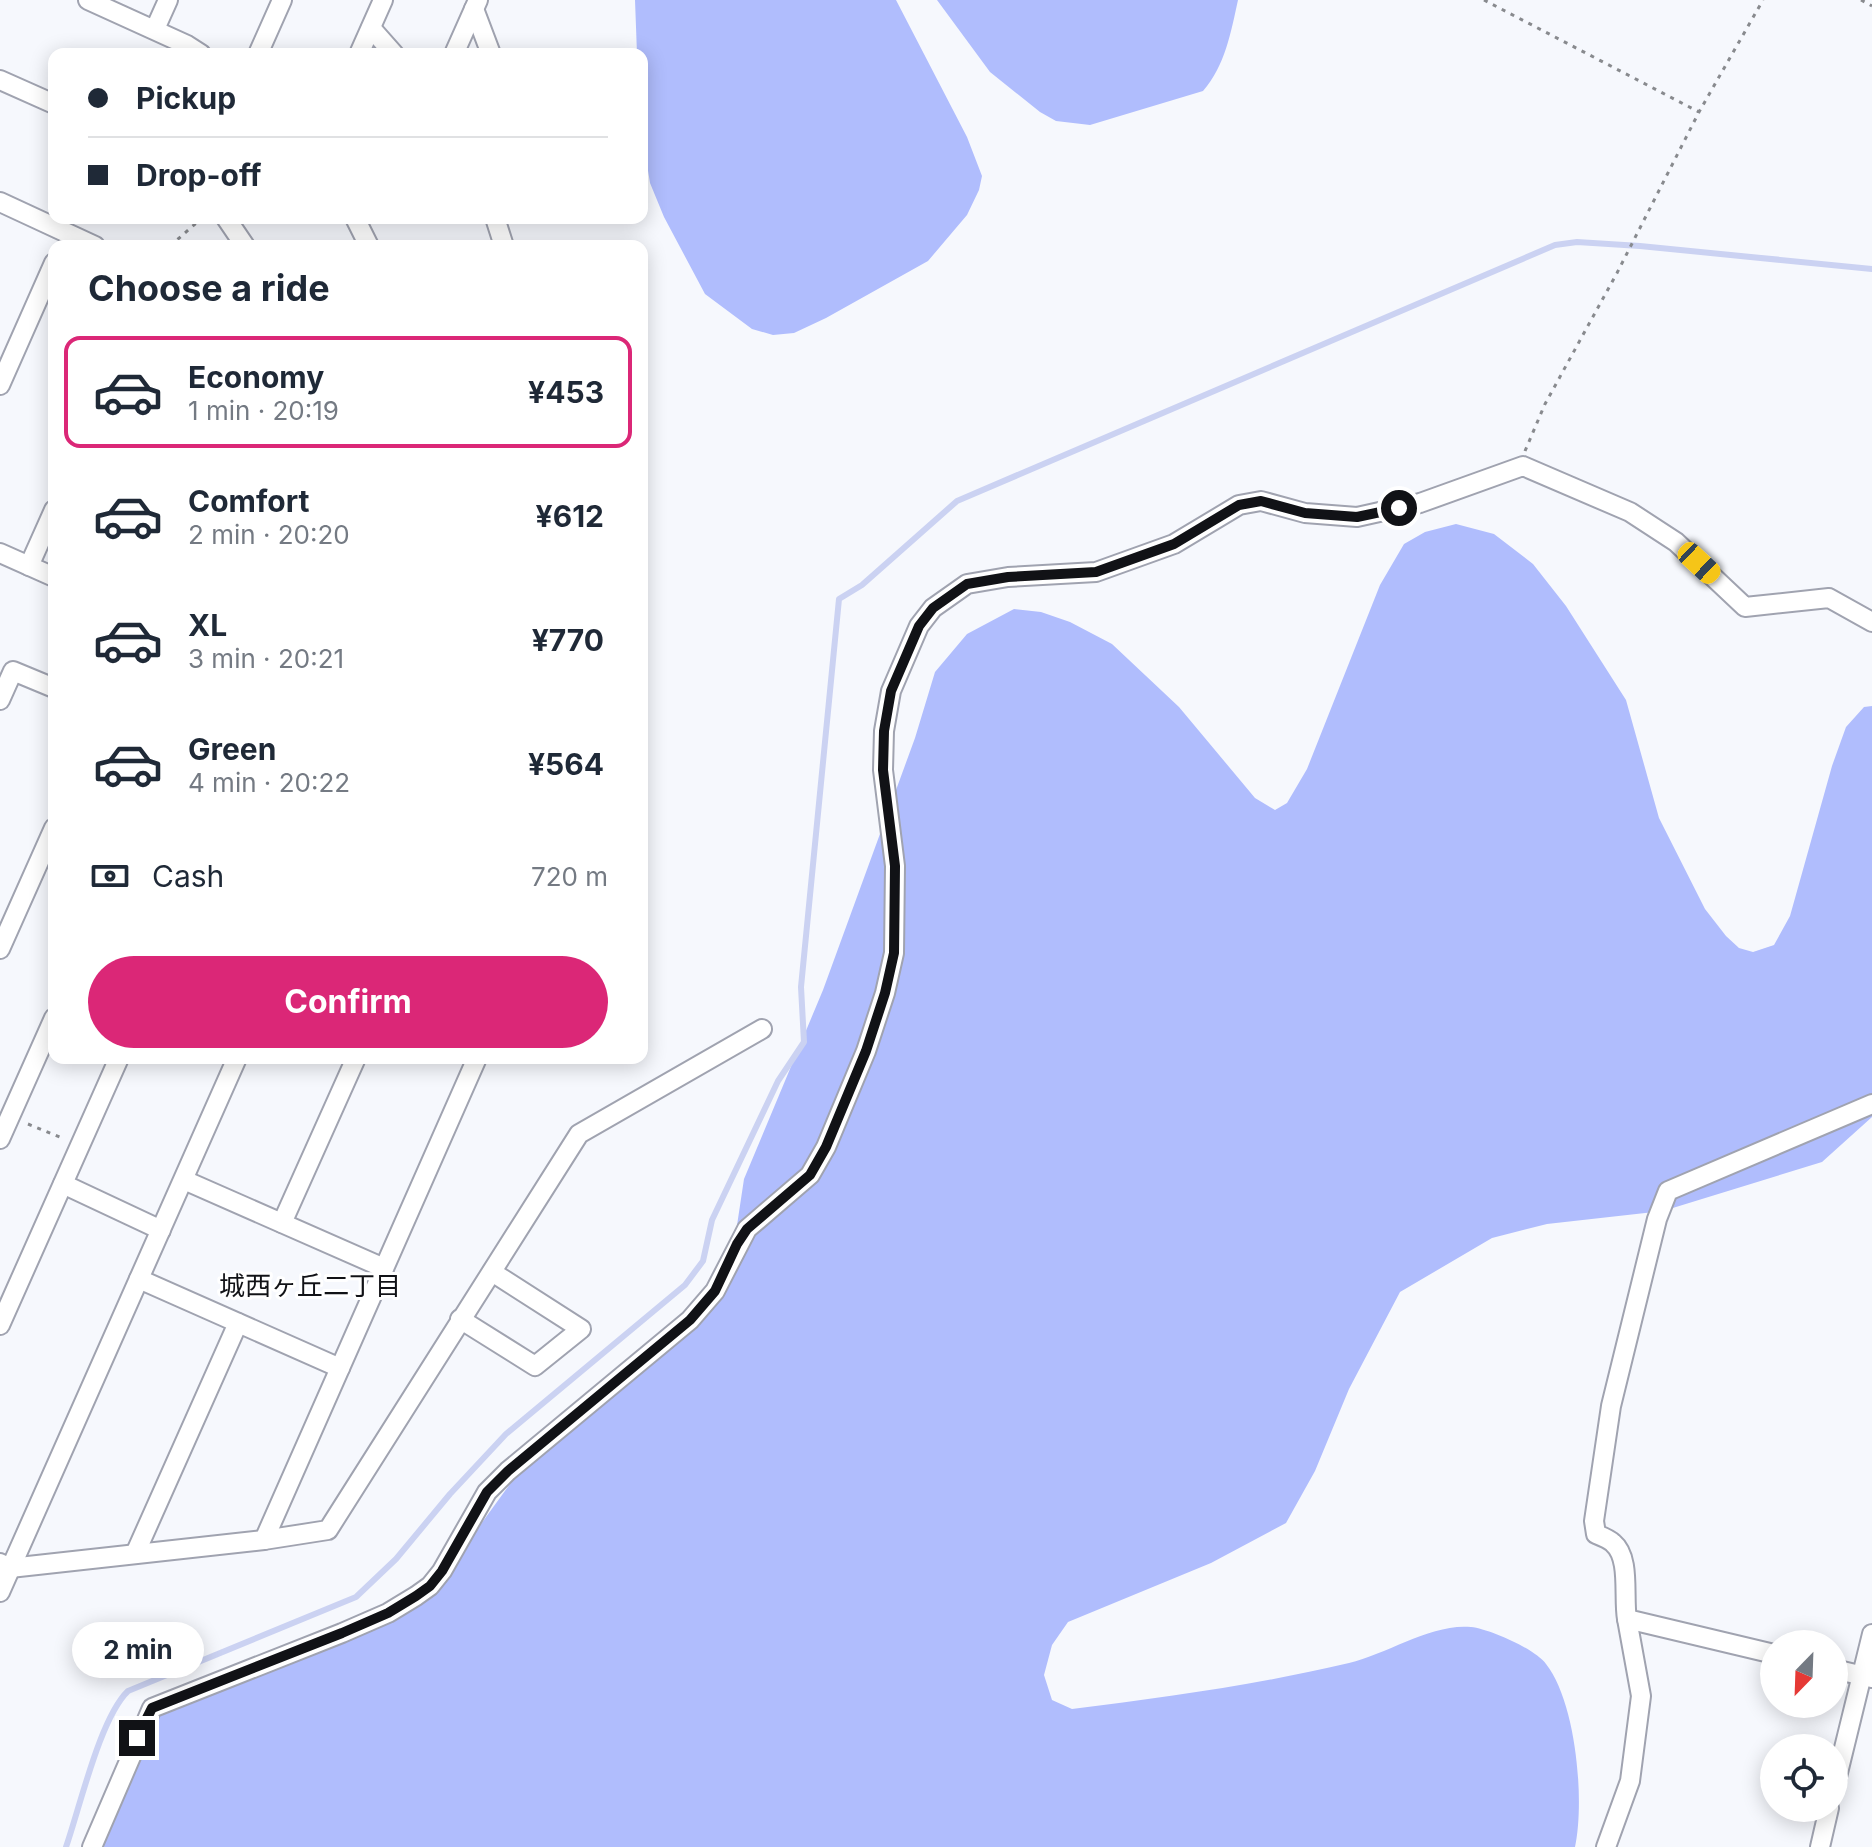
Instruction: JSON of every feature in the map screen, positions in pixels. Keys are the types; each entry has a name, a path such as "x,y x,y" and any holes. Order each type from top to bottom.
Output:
{"street":[{"path":"88,0 190,48"},
{"path":"155,29 168,0"},
{"path":"261,48 282,0"},
{"path":"362,48 383,0"},
{"path":"457,48 476,5"},
{"path":"476,5 489,48"},
{"path":"371,28 389,48"},
{"path":"0,80 48,101"},
{"path":"0,202 65,239"},
{"path":"0,385 48,277"},
{"path":"92,1847 152,1708 388,1613 430,1586 487,1492 508,1471 690,1320 715,1291 747,1229 810,1175 826,1147 866,1051 894,953 895,866 883,770 884,731 891,691 919,626 933,608 967,584 1008,577 1096,572 1174,544 1239,505 1261,501 1305,513 1357,517 1420,503 1523,466 1630,512 1676,542 1745,607 1829,598 1872,622"},
{"path":"29,566 48,523"},
{"path":"0,553 48,574"},
{"path":"0,700 13,671 48,686"},
{"path":"0,949 48,841"},
{"path":"5,1565 135,1554 328,1530 579,1134 762,1029"},
{"path":"0,1139 48,1031"},
{"path":"0,1325 116,1064"},
{"path":"0,1592 5,1565 139,1279 234,1064"},
{"path":"282,1223 353,1064"},
{"path":"264,1540 474,1064"},
{"path":"1606,1847 1630,1781 1641,1696 1627,1619 1623,1565 1613,1542 1596,1534 1594,1521 1611,1406 1657,1219 1668,1191 1872,1104"},
{"path":"184,1180 384,1268"},
{"path":"63,1184 161,1230"},
{"path":"460,1319 535,1366 581,1329 492,1272"},
{"path":"139,1279 340,1368"},
{"path":"135,1554 238,1323"},
{"path":"1627,1619 1760,1651"},
{"path":"1848,1741 1867,1677 1872,1634"},
{"path":"1820,1847 1826,1822"}],"path":[{"path":"1484,0 1699,112"},
{"path":"1523,466 1526,445 1545,404 1617,273 1699,112 1763,0"},
{"path":"1861,0 1872,6"},
{"path":"177,240 195,224"},
{"path":"10,1116 80,1146"}],"shaded area":[{"path":"635,0 896,0 967,137 982,176 979,190 967,215 928,261 794,333 773,335 752,329 705,294 664,217 650,183 648,48 637,48"},
{"path":"937,0 1238,0 1222,60 1203,91 1090,125 1056,121 990,72"},
{"path":"1456,524 1494,534 1533,564 1566,606 1626,700 1659,818 1705,909 1739,948 1753,952 1774,945 1790,916 1846,727 1864,707 1872,706 1872,1117 1822,1162 1663,1211 1547,1224 1492,1238 1400,1292 1349,1389 1315,1471 1286,1523 1211,1563 1068,1622 1052,1645 1044,1675 1052,1700 1072,1709 1211,1690 1314,1671 1364,1659 1410,1640 1456,1627 1489,1632 1512,1641 1540,1658 1556,1681 1565,1702 1576,1752 1578,1778 1575,1847 104,1847 104,1827 158,1711 298,1652 446,1572 526,1462 696,1321 731,1265 744,1179 823,990 915,738 935,672 967,634 1014,609 1041,612 1070,622 1112,644 1179,707 1255,798 1275,810 1287,803 1307,769 1380,585 1404,544 1425,532"}],"waterway":[{"path":"66,1847 108,1721 128,1691 356,1597 396,1559 450,1494 506,1434 685,1285 703,1261 712,1220 778,1081 804,1042 801,987 839,599 862,585 957,501 1555,245 1577,242 1640,246 1872,269"}],"district":[{"name":"城西ヶ丘二丁目","path":"310,1286"}],"route":[{"path":"137,1738 152,1708 388,1613 430,1586 442,1571 487,1492 508,1471 690,1320 715,1291 747,1229 810,1175 826,1147 866,1051 894,953 895,866 883,770 884,731 891,691 919,626 933,608 967,584 1008,577 1096,572 1174,544 1239,505 1261,501 1305,513 1357,517 1399,508"}]}
